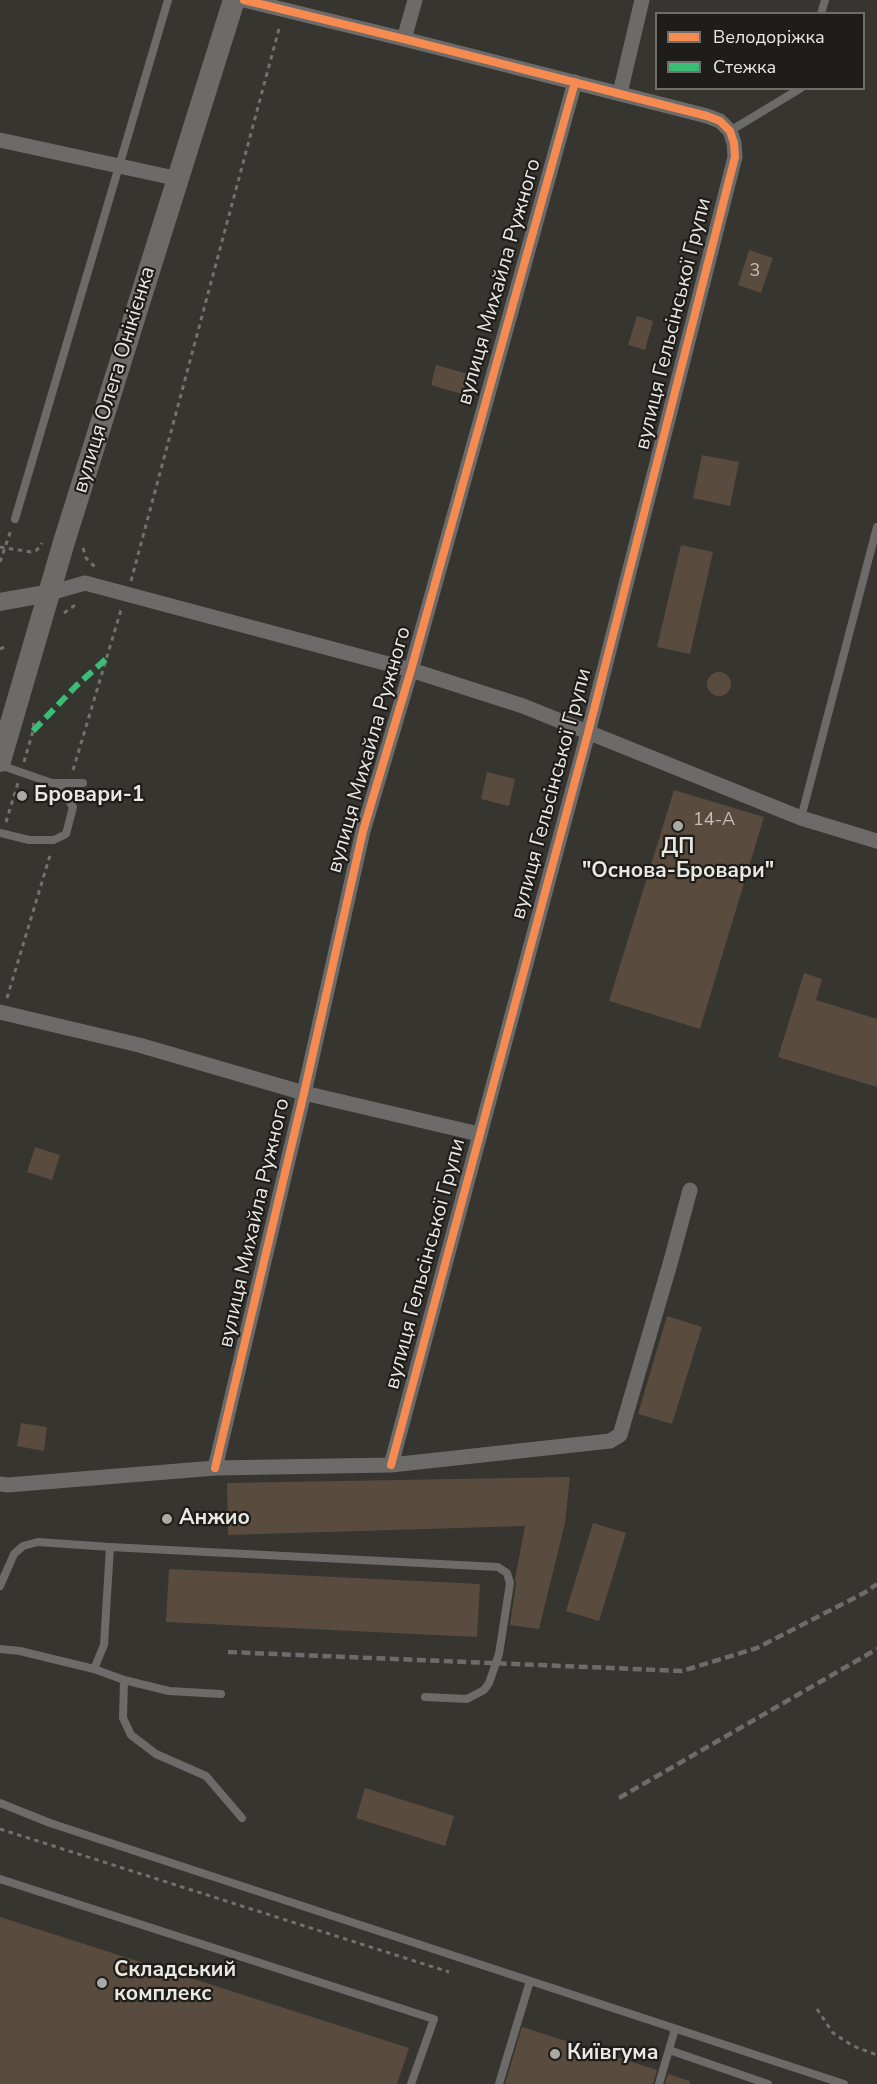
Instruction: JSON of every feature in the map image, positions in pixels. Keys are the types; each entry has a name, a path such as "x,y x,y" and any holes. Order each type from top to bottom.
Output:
{"main road":[{"name":"вулиця Олега Онікієнка","path":"0,763 50,593 234,0"}],"street":[{"path":"244,0 707,116 720,121 730,131"},
{"path":"404,39 415,0"},
{"path":"620,93 642,0"},
{"name":"вулиця Михайла Ружного","path":"215,1468 304,1093 363,831 411,670 575,82"},
{"name":"вулиця Гельсінської Групи","path":"391,1465 588,733 735,157 735,143 730,131"},
{"path":"0,140 178,179"},
{"path":"0,602 50,593 85,583 411,670 522,706 801,818 877,841"},
{"path":"0,1012 139,1045 304,1093 479,1134"},
{"path":"0,1484 215,1468 391,1465 610,1441 620,1435 690,1190"}],"lane":[{"path":"15,519 168,0"},
{"path":"730,131 798,90"},
{"path":"801,818 877,527"},
{"path":"0,763 52,783 82,783"},
{"path":"0,833 29,840 54,840 66,834 73,807 58,784"},
{"path":"0,1586 14,1554 23,1546 38,1542 498,1567 507,1573 510,1583 499,1654 489,1683 484,1690 467,1699 425,1697"},
{"path":"94,1669 104,1645 110,1547"},
{"path":"0,1649 21,1651 94,1669 124,1680 169,1691 221,1694"},
{"path":"124,1680 123,1718 131,1735 156,1754 206,1776 242,1818"},
{"path":"0,1803 50,1823 844,2084"},
{"path":"0,1879 434,2019 411,2084"},
{"path":"499,2084 530,1981"},
{"path":"658,2084 675,2029"},
{"path":"669,2050 768,2084"}],"path":[{"path":"122,579 131,581 284,10"},
{"path":"0,562 15,519"},
{"path":"0,547 32,552 37,550 47,537"},
{"path":"83,548 86,558 105,575"},
{"path":"0,649 7,646"},
{"path":"0,1829 449,1972"},
{"path":"818,2009 833,2033 854,2046 877,2055"}],"building":[{"path":"749,250 773,258 761,293 738,285"},
{"path":"637,316 653,321 645,350 628,345"},
{"path":"436,365 468,374 462,394 431,385"},
{"path":"702,455 739,462 730,506 693,498"},
{"path":"681,545 713,552 690,654 657,647"},
{"path":"719,672 727,676 731,684 727,692 719,696 711,692 707,684 711,676"},
{"path":"487,772 515,779 509,806 481,799"},
{"path":"674,790 764,817 700,1029 609,1001"},
{"path":"804,973 822,979 816,1000 877,1019 877,1087 778,1057"},
{"path":"35,1147 60,1155 52,1180 27,1172"},
{"path":"667,1316 702,1327 672,1424 638,1414"},
{"path":"21,1423 47,1427 44,1451 17,1446"},
{"path":"570,1477 565,1523 539,1629 510,1625 515,1579 525,1526 228,1535 227,1483"},
{"path":"593,1523 626,1533 599,1621 566,1611"},
{"path":"169,1569 480,1584 477,1637 166,1622"},
{"path":"365,1788 454,1816 445,1846 356,1818"},
{"name":"Складський комплекс","path":"0,1917 409,2048 397,2084 0,2084"},
{"name":"Київгума","path":"522,2027 657,2070 653,2084 505,2084"},
{"path":"668,2074 690,2081 690,2084 665,2084"}],"railway":[{"path":"228,1652 682,1671 757,1648 864,1593 877,1584"},
{"path":"619,1798 877,1649"}],"marked path":[{"path":"33,731 76,686 106,659"}],"cycle path":[{"path":"244,0 707,116 720,121 730,131 734,143 735,157 588,733 391,1465"},
{"path":"215,1468 304,1093 363,831 411,670 575,82"}],"place":[{"name":"Бровари-1","path":"22,796"},
{"name":"ДП \"Основа-Бровари\"","path":"678,826"},
{"name":"Анжио","path":"167,1519"},
{"name":"Складський комплекс","path":"102,1983"},
{"name":"Київгума","path":"555,2054"}]}
